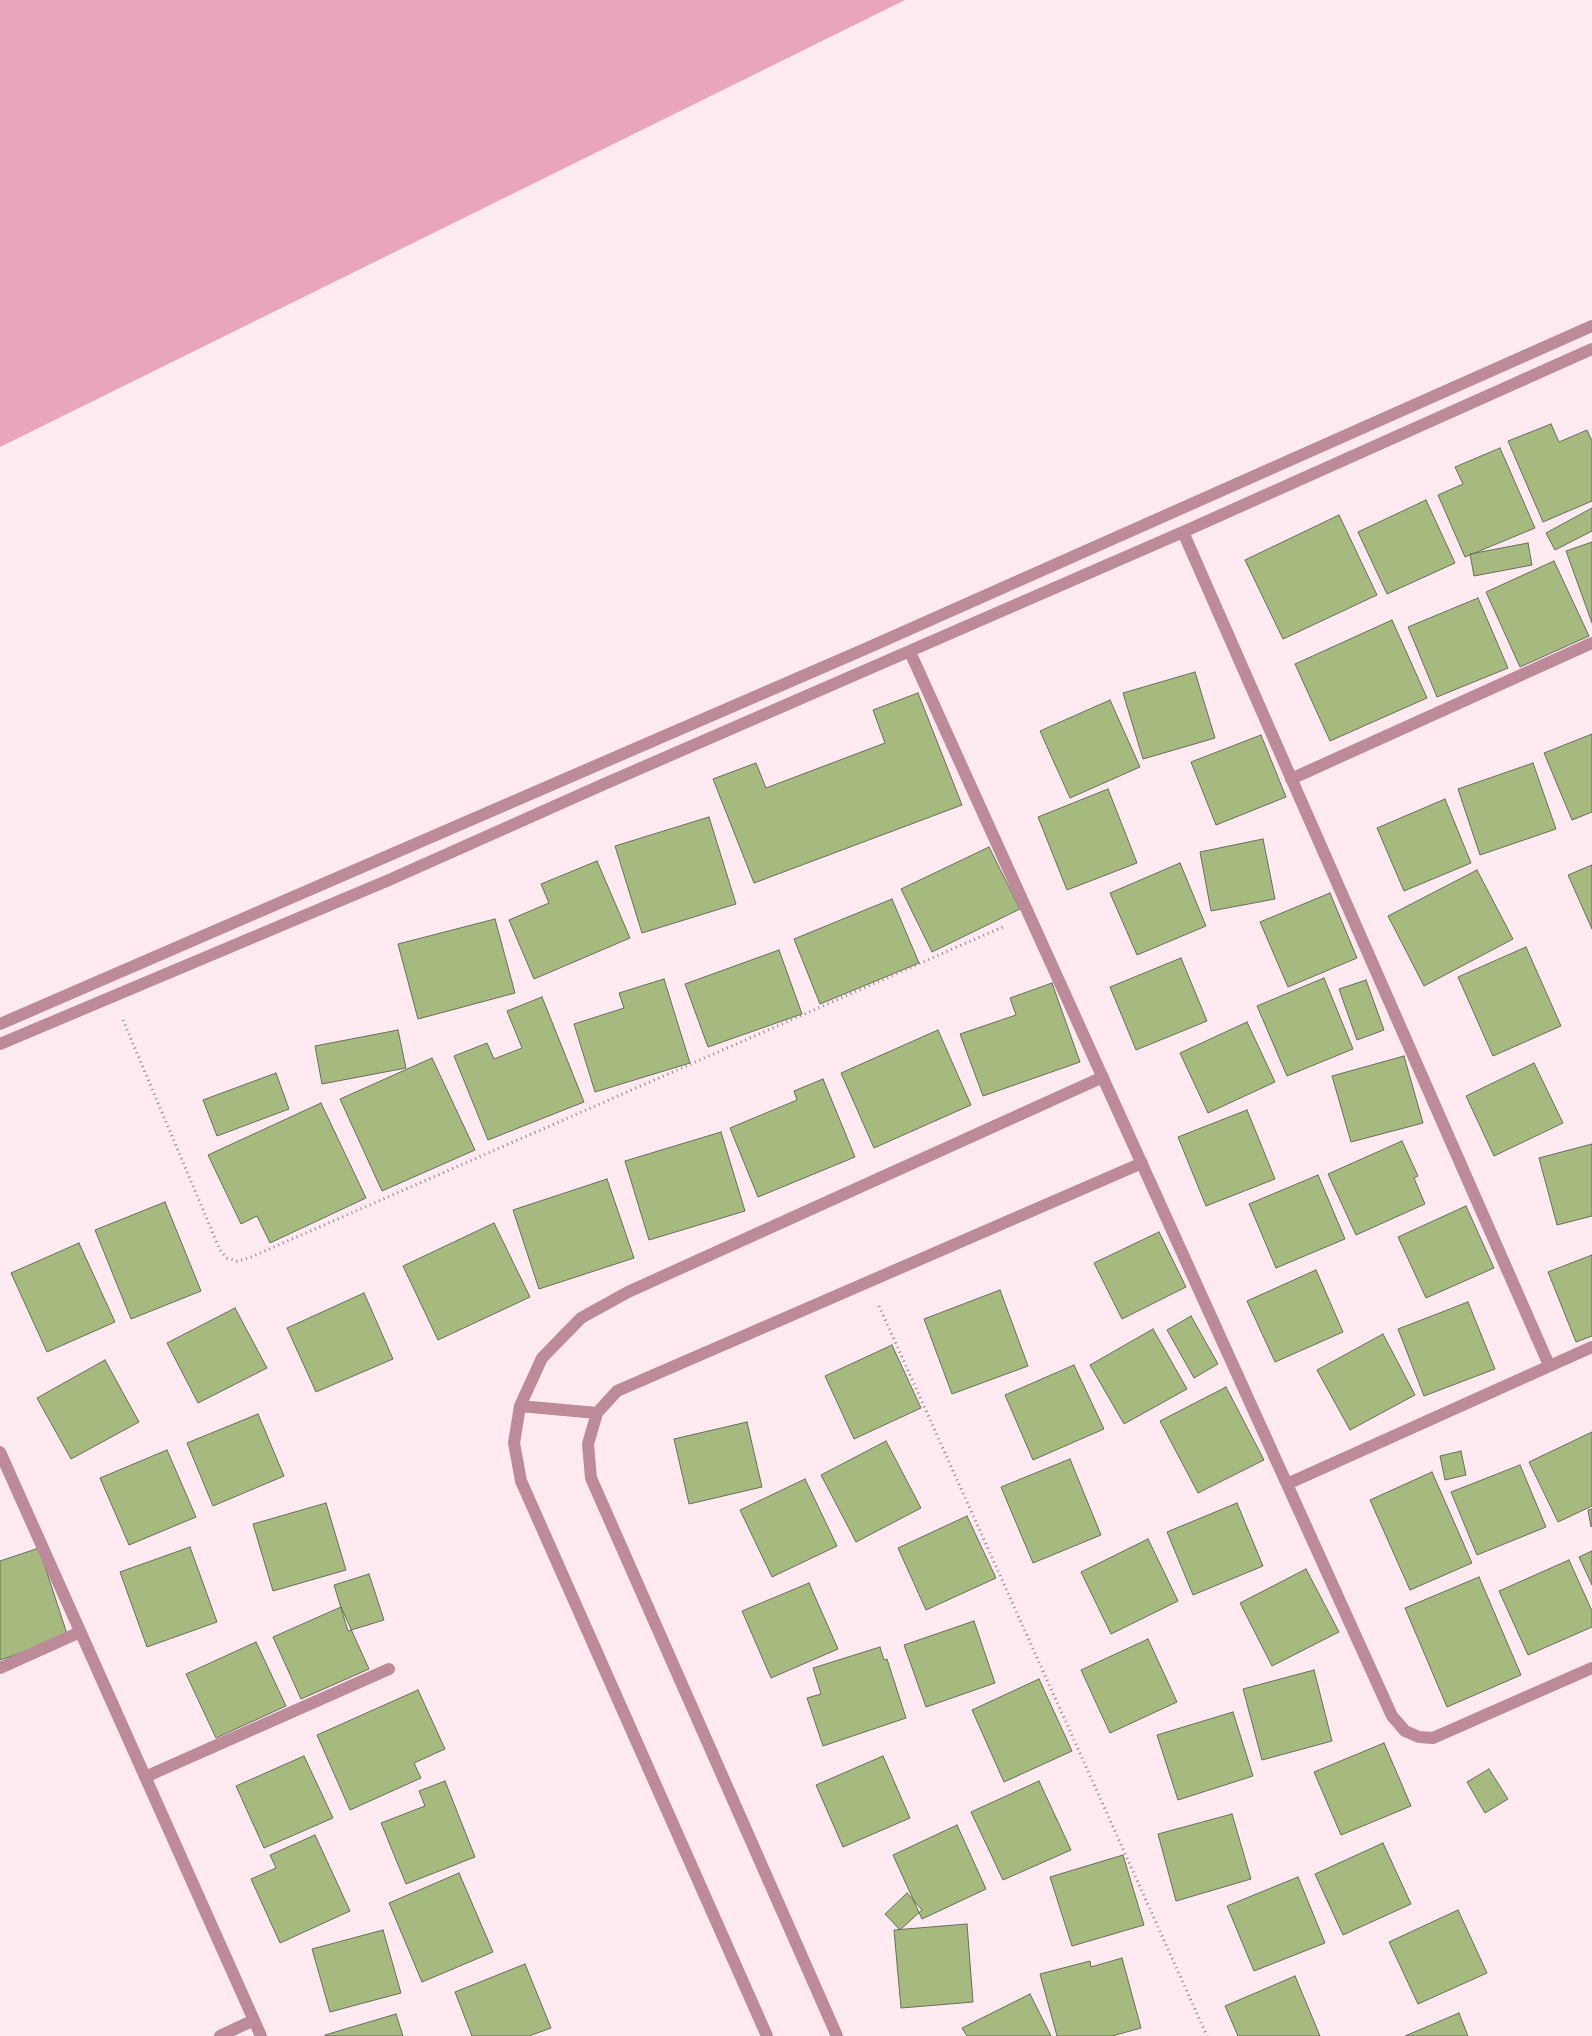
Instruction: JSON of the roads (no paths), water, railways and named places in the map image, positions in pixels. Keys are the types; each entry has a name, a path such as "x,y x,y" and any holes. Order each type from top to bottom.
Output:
{"street":[{"path":"0,1024 866,649 1592,326"},
{"path":"0,1044 388,880 602,784 1183,532 1592,349"},
{"path":"1183,532 1549,1365"},
{"path":"1291,779 1592,643"},
{"path":"910,652 1392,1716 1405,1732 1419,1737 1433,1738 1592,1668"},
{"path":"767,2036 521,1480 514,1442 520,1406 542,1358 581,1318 628,1292 1103,1077"},
{"path":"837,2036 591,1478 588,1444 598,1413 617,1392 1142,1163"},
{"path":"1287,1484 1592,1347"},
{"path":"520,1406 598,1413"},
{"path":"0,1452 260,2036"},
{"path":"0,1668 80,1632"},
{"path":"145,1777 389,1668"},
{"path":"220,2036 254,2020"}]}
